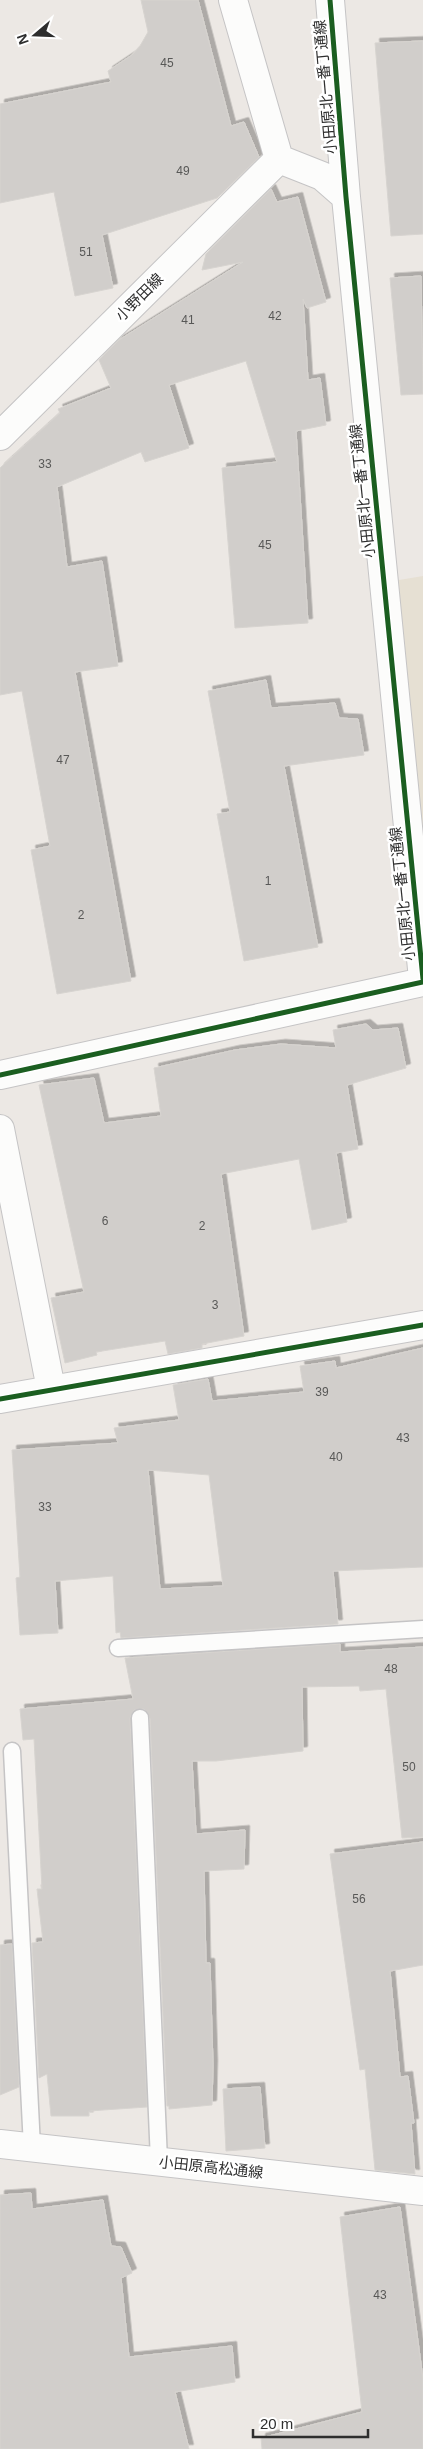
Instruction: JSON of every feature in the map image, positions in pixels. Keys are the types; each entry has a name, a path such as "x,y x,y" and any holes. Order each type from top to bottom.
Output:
{"street":[{"path":"233,0 279,159 322,176 346,197"},
{"name":"小田原北一番丁通線","path":"330,0 346,197 423,980"},
{"name":"小野田線","path":"0,436 279,159"},
{"path":"0,1075 423,980"},
{"path":"0,1128 51,1390"},
{"path":"0,1399 423,1325"},
{"name":"小田原高松通線","path":"0,2144 423,2191"}],"lane":[{"path":"118,1648 423,1629"},
{"path":"140,1718 159,2161"},
{"path":"12,1751 32,2147"}],"shaded area":[{"path":"423,576 423,868 393,581"}],"building":[{"path":"141,0 198,0 231,126 244,122 259,157 217,198 102,235 113,288 75,296 54,192 0,203 0,104 111,82 108,71 132,55 148,32"},
{"path":"423,41 423,234 391,236 375,43"},
{"path":"271,189 277,202 298,197 326,302 307,308 303,299 308,380 320,378 326,425 296,431 308,623 235,628 222,468 277,462 246,361 169,385 189,448 145,462 141,452 57,487 67,567 102,561 118,666 75,672 131,981 57,994 31,850 50,846 22,691 0,695 0,468 60,413 58,409 111,388 99,360 119,340 243,262 202,270 206,254"},
{"path":"421,276 423,394 401,395 390,278"},
{"path":"266,680 271,708 335,703 339,718 358,719 364,755 284,766 318,947 244,961 217,814 230,812 208,691"},
{"path":"366,1024 373,1030 398,1028 406,1068 347,1085 358,1149 336,1153 347,1222 312,1230 299,1159 221,1174 244,1336 202,1344 202,1348 168,1354 165,1341 96,1352 97,1355 65,1363 51,1298 84,1292 39,1085 94,1078 104,1123 161,1116 154,1068 235,1050 281,1044 336,1048 333,1030"},
{"path":"423,1348 423,1567 333,1571 338,1624 121,1638 120,1632 116,1633 113,1576 55,1581 58,1633 20,1635 16,1578 20,1577 12,1450 118,1443 114,1428 179,1420 173,1385 208,1379 212,1401 304,1392 300,1366 335,1361 336,1368","holes":["148,1470 209,1475 223,1586 160,1589"]},
{"path":"340,1644 340,1652 423,1647 423,1837 402,1838 386,1689 360,1691 359,1686 302,1687 303,1751 216,1761 192,1761 196,1834 245,1830 244,1869 204,1871 206,1963 210,1963 213,2065 212,2105 169,2109 169,2106 167,2106 150,1718 144,1709 134,1710 130,1718 147,2107 89,2111 89,2116 51,2116 47,2074 39,2078 32,1943 43,1942 37,1889 42,1889 34,1739 23,1740 20,1709 133,1699 125,1658"},
{"path":"423,1842 423,1965 390,1971 400,2077 408,2076 414,2123 411,2123 415,2174 375,2170 365,2069 360,2070 330,1854"},
{"path":"12,1944 19,2087 0,2095 0,1945"},
{"path":"260,2087 265,2148 226,2151 223,2089"},
{"path":"31,2193 32,2209 103,2200 111,2246 121,2247 132,2273 121,2278 129,2357 232,2346 235,2382 175,2392 189,2449 0,2449 0,2195"},
{"path":"400,2207 423,2379 423,2449 262,2449 261,2438 362,2412 340,2217"}],"cycle path":[{"path":"330,0 346,197 423,979"},
{"path":"0,1075 423,982"},
{"path":"0,1399 423,1325"}]}
